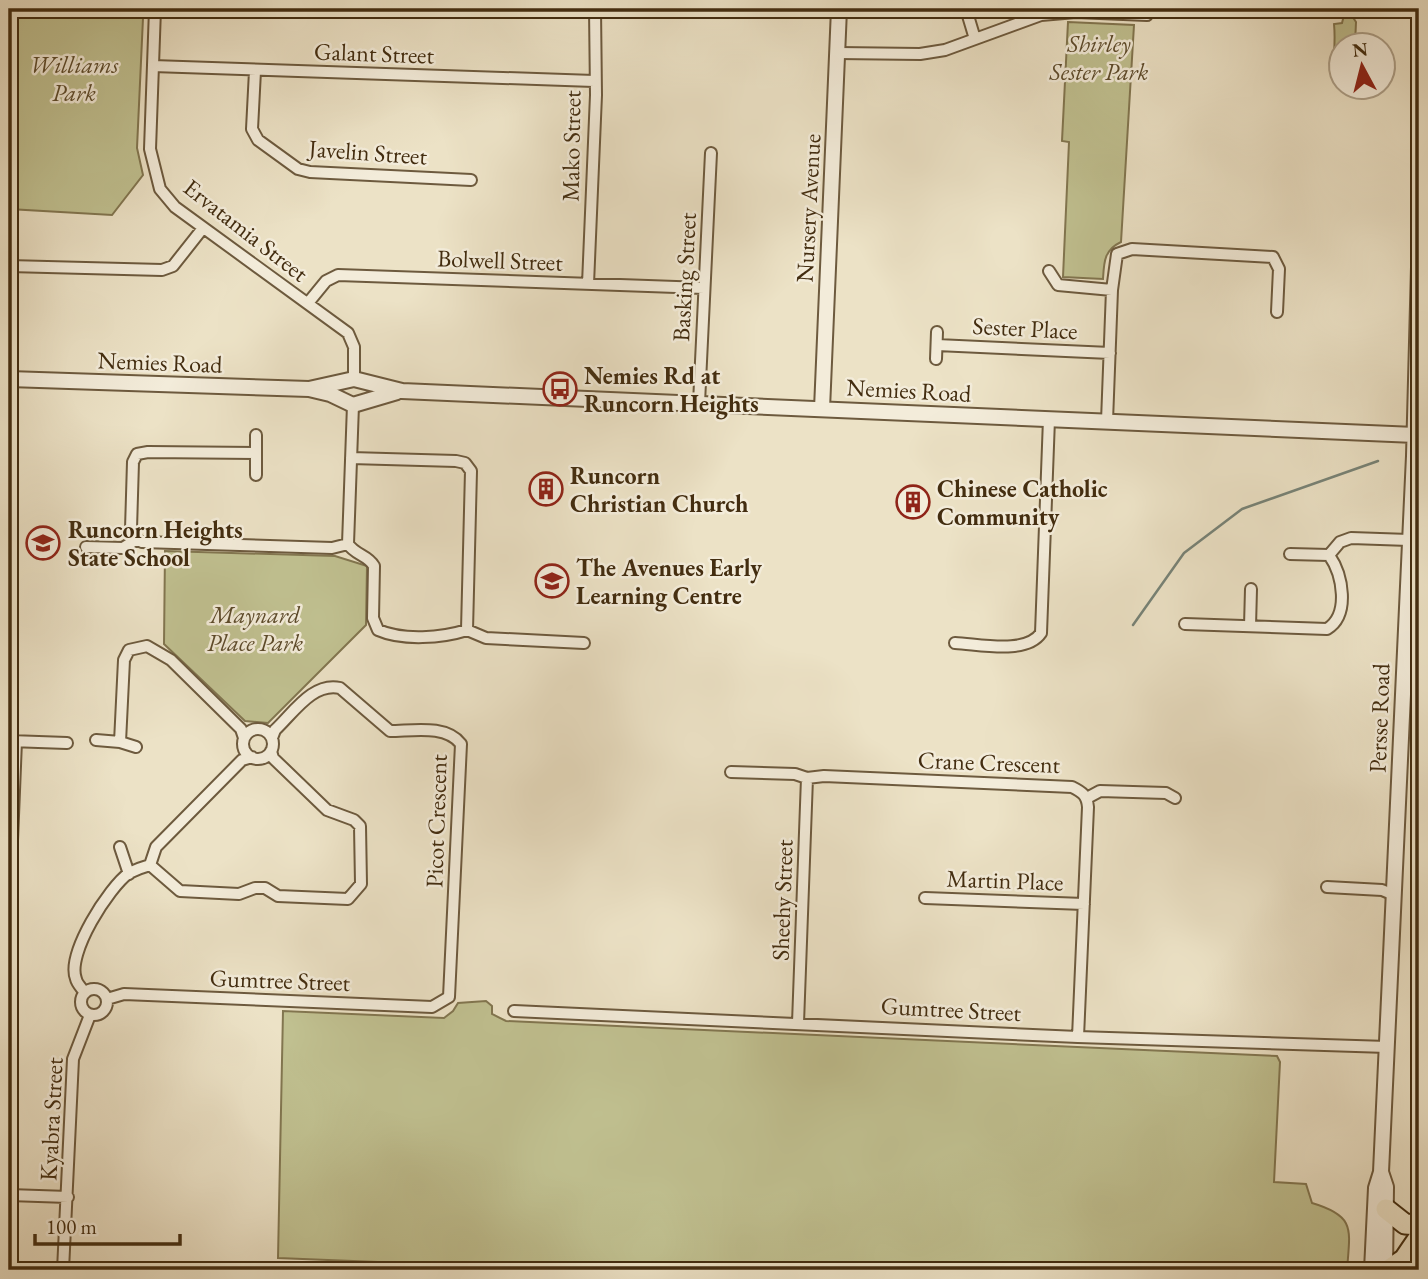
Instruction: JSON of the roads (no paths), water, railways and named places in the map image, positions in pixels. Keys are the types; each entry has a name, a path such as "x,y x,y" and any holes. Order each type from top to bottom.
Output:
{"highway":[{"path":"1386,1209 1405,1224 1419,1225"},
{"path":"1386,1270 1404,1259 1419,1237"}],"street":[{"path":"132,9 155,9"},
{"name":"Ervatamia Street","path":"155,9 150,149 153,170 160,189 175,206 203,228 348,332 355,347 353,382"},
{"name":"Mako Street","path":"588,284 595,9"},
{"name":"Nursery Avenue","path":"822,409 839,9"},
{"path":"966,9 975,39"},
{"path":"838,53 920,54 975,39 1041,15 1076,10 1147,15"},
{"name":"Galant Street","path":"153,66 594,81"},
{"name":"Javelin Street","path":"255,71 252,129 258,140 298,169 471,180"},
{"name":"Basking Street","path":"699,404 711,153"},
{"path":"9,266 162,270 173,266 203,228"},
{"path":"1107,421 1112,289 1114,258 1117,254 1132,249 1264,256 1278,262 1277,312"},
{"name":"Persse Road","path":"1371,1270 1376,1188 1381,1172 1413,530 1419,267"},
{"path":"1049,271 1058,285 1112,289"},
{"name":"Bolwell Street","path":"308,303 326,281 338,275 704,288"},
{"name":"Sester Place","path":"936,359 937,332"},
{"name":"Sester Place","path":"937,345 1110,353"},
{"name":"Nemies Road","path":"9,379 309,389 353,382 402,391 1415,435"},
{"path":"353,403 366,393 353,382 340,391 353,403 348,544 359,555 370,559 374,566 373,618 378,630 389,635 448,636 467,630 486,638 584,643"},
{"name":"Nemies Road","path":"309,389 353,403 402,391"},
{"path":"955,643 1022,645 1035,641 1041,633 1049,419"},
{"path":"256,435 256,475"},
{"path":"256,453 137,454 133,461 131,529 137,539 142,542 332,548 348,544"},
{"path":"351,458 456,461 465,463 471,471 467,630"},
{"path":"1329,555 1340,542 1350,538 1413,530"},
{"path":"86,547 123,548 137,539"},
{"path":"1290,554 1329,555"},
{"path":"1185,624 1327,629 1337,623 1341,612 1338,568 1329,555"},
{"path":"1250,626 1251,589"},
{"path":"120,741 124,660 129,650 138,646 159,651 245,733 246,756"},
{"name":"Picot Crescent","path":"271,733 319,688 330,686 340,688 390,732 443,732 454,736 461,744 449,997"},
{"path":"245,733 258,729 271,733 270,756"},
{"path":"96,740 120,741 136,747"},
{"path":"9,915 12,741 67,743"},
{"path":"85,993 75,978 78,951 102,905 129,874 150,865 156,847 246,756 270,756 327,810 354,820 360,827 361,884 348,899 278,896 265,888 255,888 239,894 180,891 150,865"},
{"name":"Crane Crescent","path":"731,772 796,774 807,778 824,776 1072,787 1087,798 1078,1037"},
{"name":"Sheehy Street","path":"798,1023 807,778"},
{"path":"1087,798 1100,791 1166,793 1175,798"},
{"path":"120,847 129,874"},
{"path":"1327,887 1382,890 1394,895"},
{"name":"Martin Place","path":"925,898 1084,904"},
{"path":"85,993 96,989 107,999"},
{"path":"85,993 81,1004 90,1015"},
{"name":"Gumtree Street","path":"107,999 124,994 432,1007 449,997"},
{"name":"Kyabra Street","path":"63,1270 73,1059 90,1015 103,1012 107,999"},
{"name":"Gumtree Street","path":"514,1011 1078,1037 1387,1047"},
{"name":"Persse Road","path":"1381,1172 1387,1187 1386,1270"},
{"path":"9,1195 68,1197"}],"waterway":[{"path":"1133,625 1184,553 1242,509 1378,461"}],"place":[{"name":"Nemies Rd at Runcorn Heights","path":"560,389"},
{"name":"Runcorn Christian Church","path":"546,489"},
{"name":"Chinese Catholic Community","path":"913,502"},
{"name":"Runcorn Heights State School","path":"43,543"},
{"name":"The Avenues Early Learning Centre","path":"552,581"}],"park label":[{"name":"Shirley Sester Park","path":"1099,57"},
{"name":"Williams Park","path":"74,78"},
{"name":"Maynard Place Park","path":"255,628"}]}
